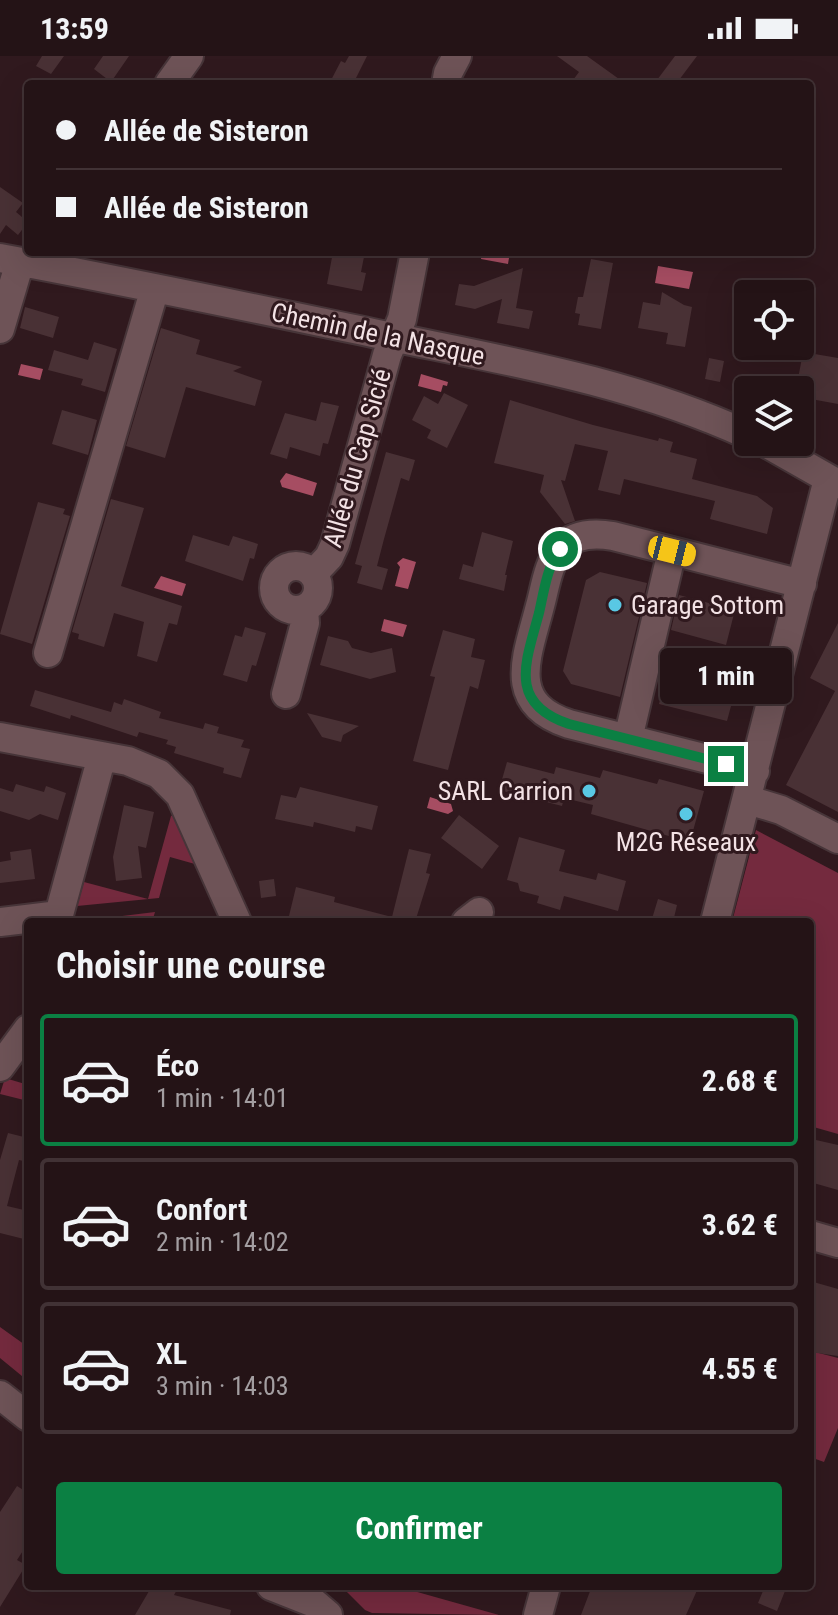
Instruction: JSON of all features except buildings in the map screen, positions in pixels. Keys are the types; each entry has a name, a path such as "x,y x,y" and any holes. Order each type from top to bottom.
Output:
{"street":[{"path":"172,80 189,56"},
{"path":"447,80 457,56"},
{"name":"Allée du Cap Sicié","path":"313,574 329,557 335,544 387,355 402,319 414,256"},
{"path":"0,329 25,259"},
{"name":"Chemin de la Nasque","path":"25,259 564,373 634,391 703,414 734,428"},
{"path":"48,653 155,288"},
{"path":"716,918 802,584 833,481 789,456"},
{"path":"755,771 569,724 542,711 531,699 526,685 526,660 550,569 557,554 565,545 585,535 603,534 802,584"},
{"path":"628,739 672,551"},
{"name":"Allée du Cap Sicié","path":"289,567 304,568 313,574 318,585 318,592 304,609 289,609 277,599 277,577 289,567"},
{"name":"Allée du Cap Sicié","path":"286,694 305,623 304,609"},
{"path":"0,737 102,756 140,765 159,774 173,786 186,806 235,918"},
{"path":"58,918 102,756"},
{"path":"748,800 781,810 838,839"},
{"path":"0,922 24,921"},
{"path":"0,1067 24,1034"},
{"path":"814,1236 838,1243"},
{"path":"281,1590 314,1603 328,1615"},
{"path":"538,1615 545,1590"}],"shaded area":[{"path":"481,256 509,256 508,264 481,259"},
{"path":"658,266 693,272 689,289 655,283"},
{"path":"21,364 43,369 40,380 18,375"},
{"path":"421,374 448,382 447,386 443,385 441,392 418,386"},
{"path":"286,473 317,483 313,496 282,487 280,481"},
{"path":"403,558 416,562 408,589 395,586 400,567 397,563"},
{"path":"161,576 186,584 182,596 154,588"},
{"path":"384,619 407,625 403,637 381,631"},
{"path":"430,797 451,804 453,811 448,814 427,808"},
{"path":"180,812 202,866 170,857 159,898 77,906 84,882 148,899 171,816"},
{"path":"756,830 838,873 838,1134 814,1127 814,918 733,918"},
{"path":"155,912 153,918 106,918"},
{"path":"5,1078 24,1084 24,1100 0,1094"},
{"path":"0,1327 24,1344 24,1378 0,1358"},
{"path":"815,1352 838,1358 838,1428 824,1462 814,1458"},
{"path":"345,1590 410,1590 499,1615 372,1613"}],"place":[{"name":"Garage Sottom","path":"615,605"},
{"name":"SARL Carrion","path":"589,791"},
{"name":"M2G Réseaux","path":"686,814"}],"route":[{"path":"560,549 550,569 526,660 524,679 536,706 548,716 569,724 726,764"}]}
